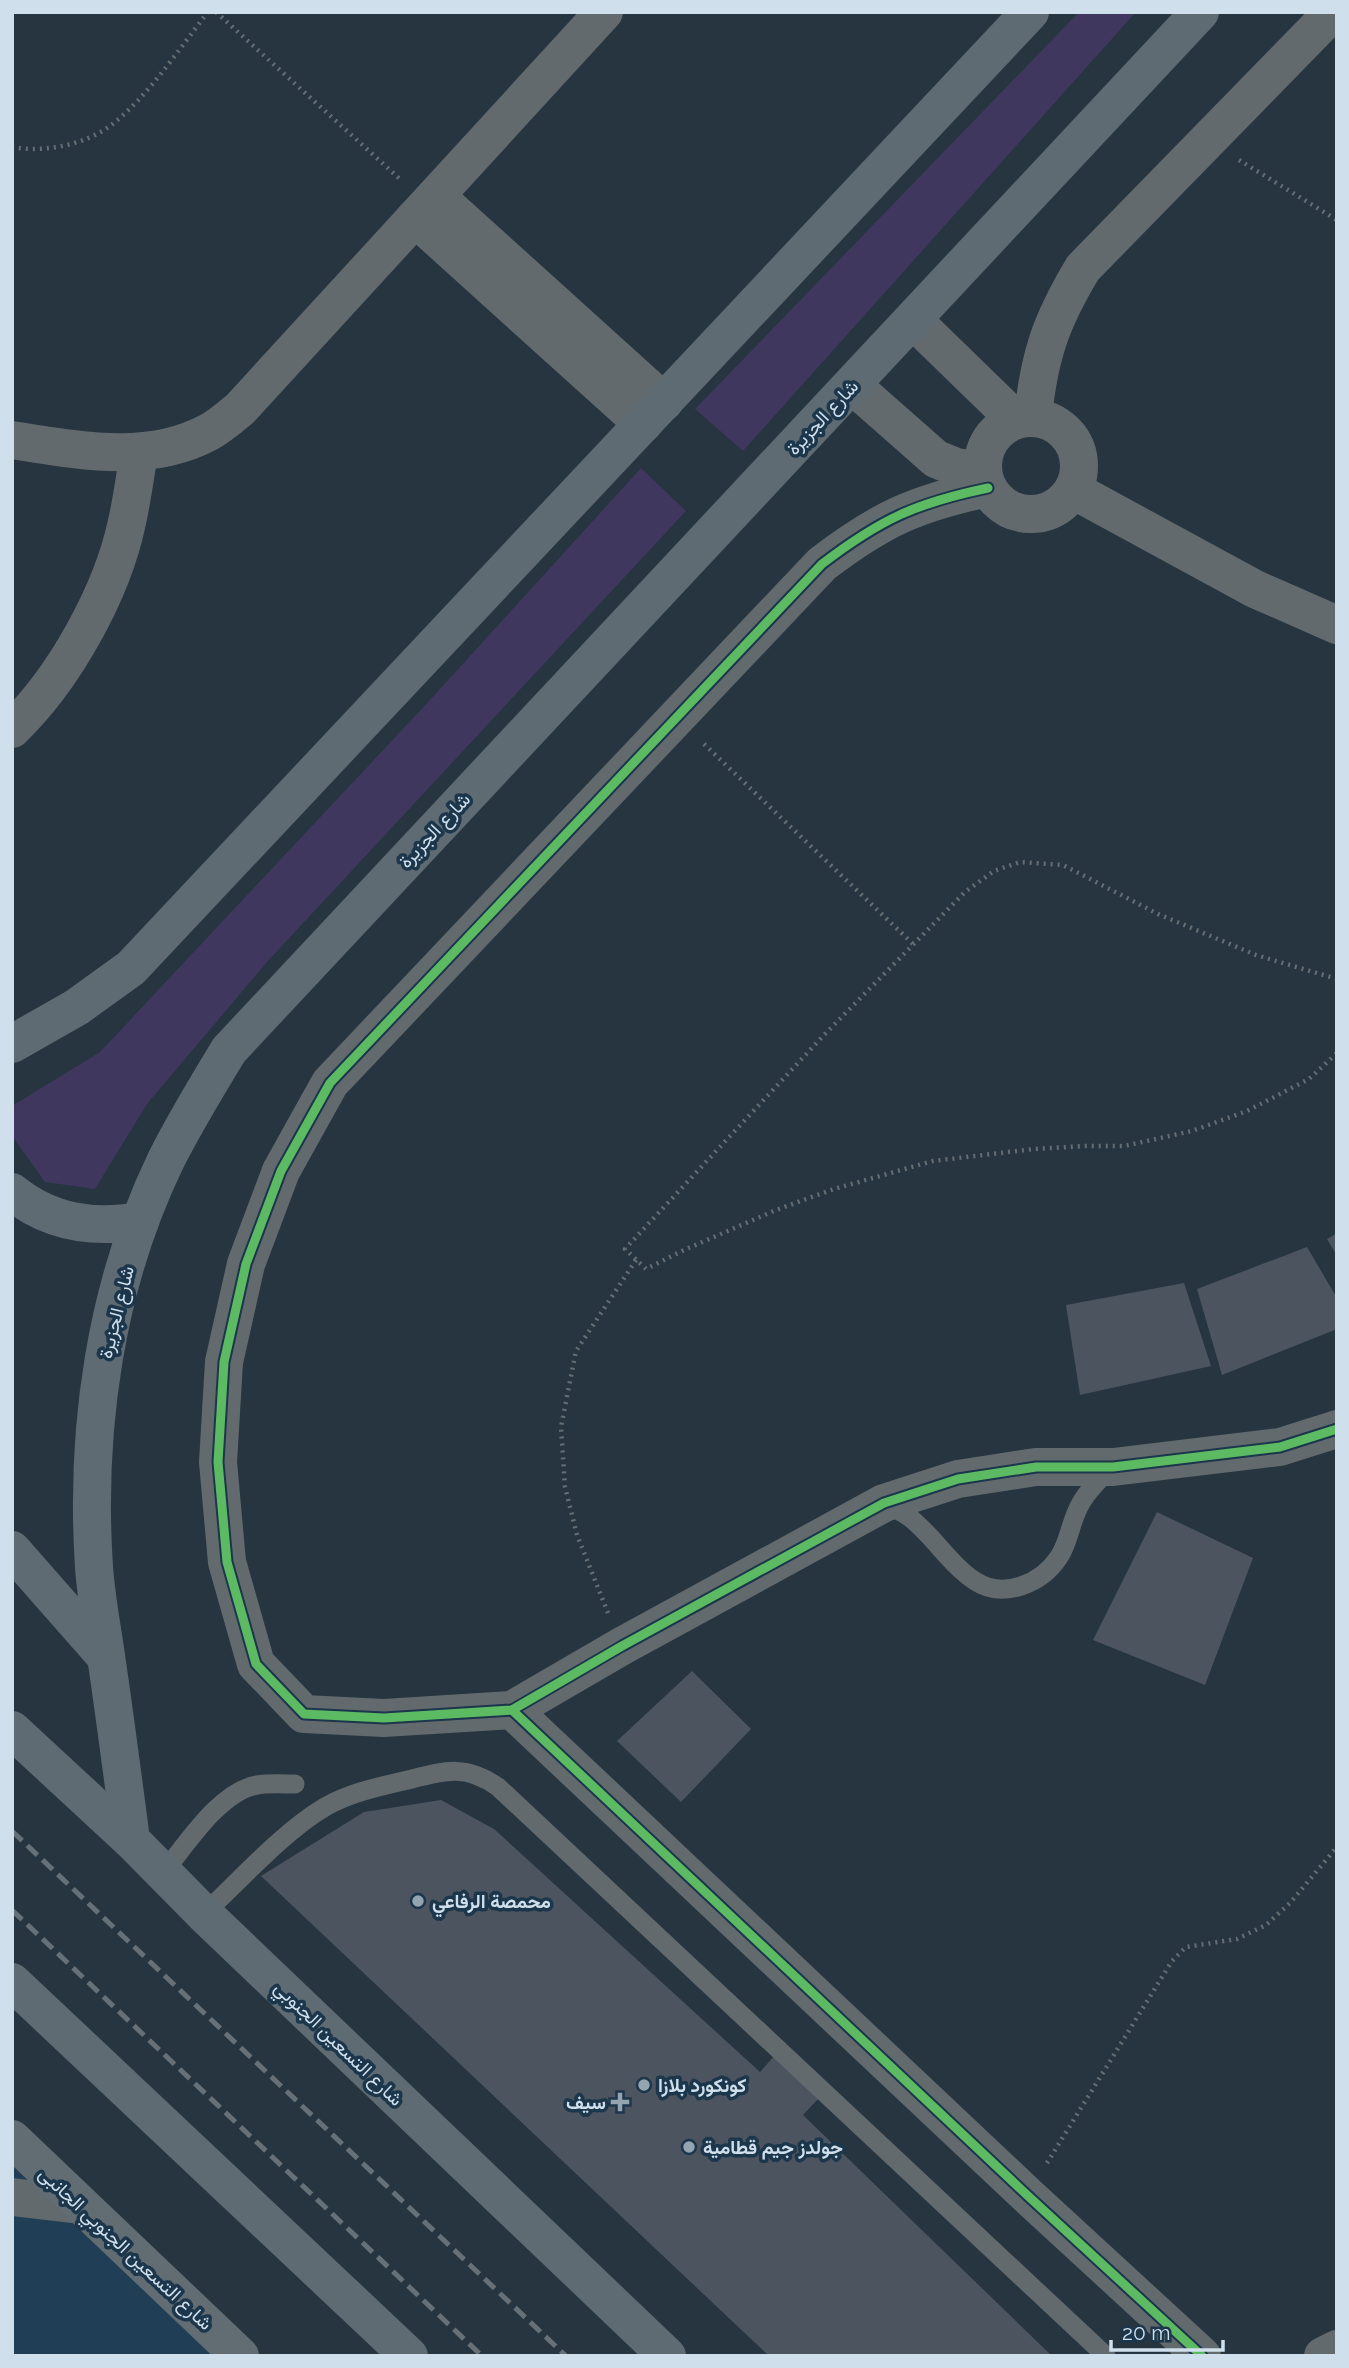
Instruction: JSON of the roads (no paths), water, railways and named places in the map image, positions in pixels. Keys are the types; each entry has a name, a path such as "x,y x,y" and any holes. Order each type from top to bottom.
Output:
{"main road":[{"path":"12,1044 77,1007 131,968 1030,12"},
{"name":"شارع الجزيرة","path":"131,1840 94,1570 91,1481 97,1392 114,1306 140,1221 183,1128 229,1050 1200,12"},
{"path":"12,1192 43,1212 66,1221 91,1225 140,1221"},
{"path":"12,1550 106,1657"},
{"name":"شارع التسعين الجنوبي","path":"12,1730 131,1840 204,1914 667,2356"},
{"path":"12,1982 409,2356"}],"street":[{"path":"12,440 139,453 176,446 210,431 240,409 604,12"},
{"path":"1025,419 1047,339 1063,302 1083,268 1333,12"},
{"path":"426,206 653,413"},
{"path":"913,320 1025,419"},
{"path":"852,384 936,459 986,479"},
{"path":"1025,419 1052,423 1068,434 1077,452 1079,471 1073,490 1062,503 1047,512 1030,514 1013,510 999,502 986,479 985,450 998,431 1025,419"},
{"path":"12,729 69,658 103,594 127,525 139,453"},
{"path":"986,479 899,513 859,536 822,564 330,1083 281,1171 246,1264 224,1362 218,1462 227,1562 256,1664 304,1714 384,1718 512,1710 622,1646 884,1503 958,1479 1035,1466 1113,1466 1280,1447 1337,1429"},
{"path":"1073,490 1255,589 1337,625"},
{"path":"512,1710 1202,2356"},
{"name":"شارع التسعين الجنوبي الجانبى","path":"12,2139 240,2356"},
{"path":"12,2197 80,2204"},
{"path":"1323,2356 1337,2349"}],"lane":[{"path":"884,1503 909,1517 958,1568 977,1583 1001,1589 1025,1586 1045,1574 1060,1556 1077,1509 1093,1485 1113,1466"},
{"path":"204,1914 288,1836 326,1807 361,1792 439,1772 462,1772 482,1776 499,1787 1106,2356"},
{"path":"163,1873 228,1798 256,1785 295,1784"}],"railway":[{"path":"12,1831 566,2356"},
{"path":"12,1910 482,2356"}],"place":[{"name":"محمصة الرفاعي","path":"418,1901"},
{"name":"كونكورد بلازا","path":"644,2085"},
{"name":"سيف","path":"620,2102"},
{"name":"جولدز جيم قطامية","path":"689,2147"}]}
